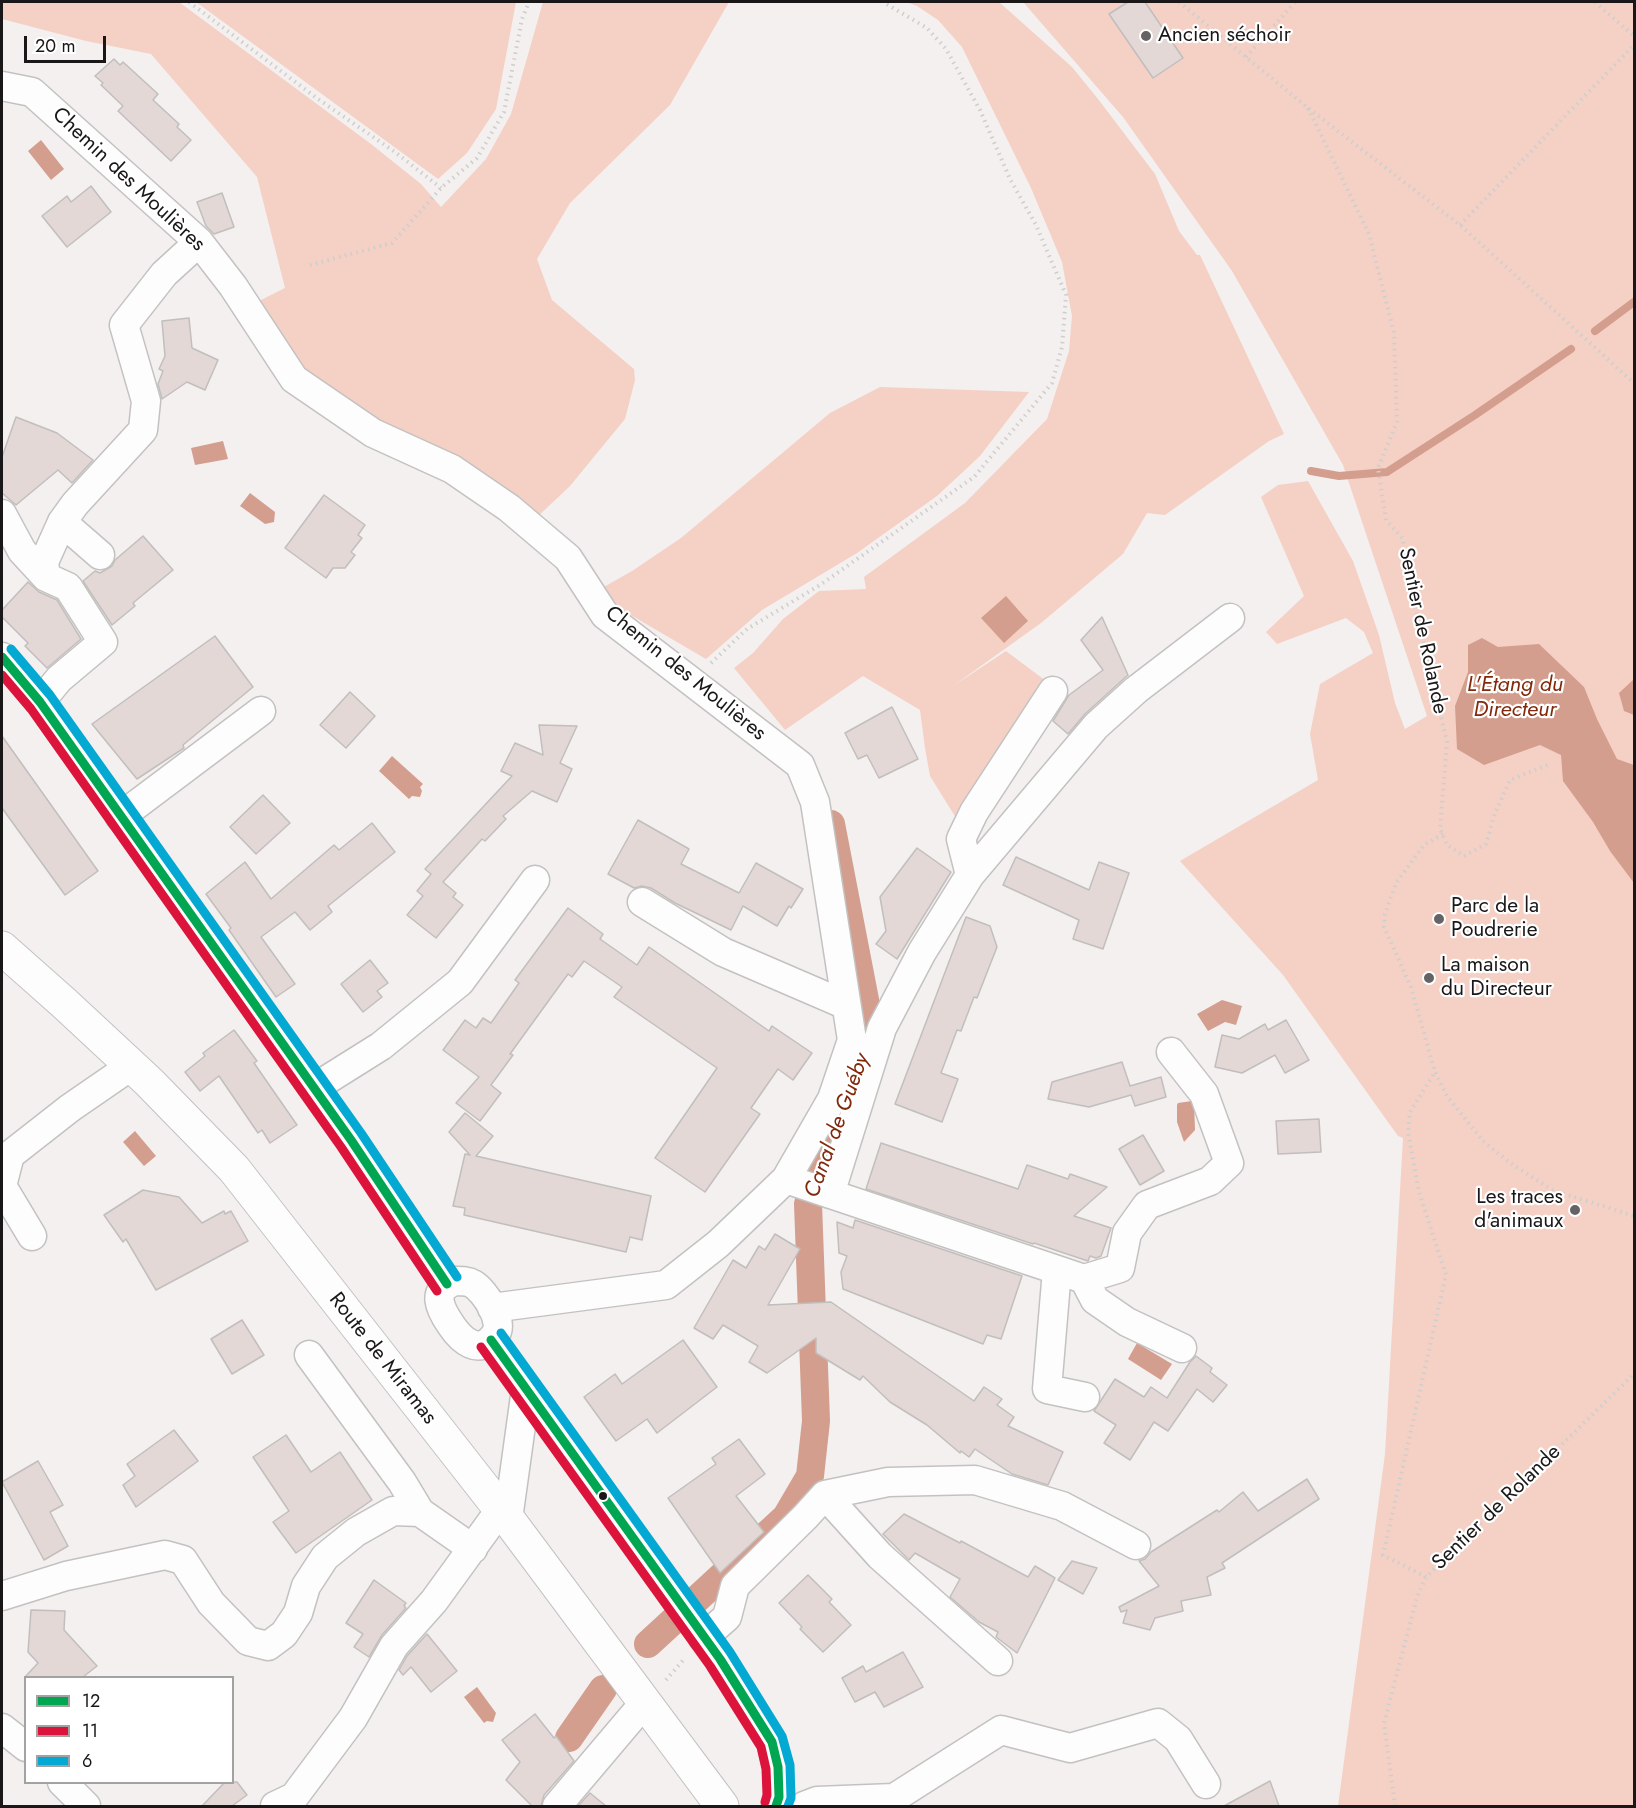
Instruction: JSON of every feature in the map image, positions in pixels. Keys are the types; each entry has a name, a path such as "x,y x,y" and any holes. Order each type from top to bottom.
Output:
{"main road":[{"name":"Route de Miramas","path":"2,948 131,1066 234,1169 504,1514 722,1806"}],"street":[{"name":"Chemin des Moulières","path":"2,86 32,92 199,242 233,286 294,379 373,433 452,469 509,508 568,558 605,615 800,765 814,802 852,1040 832,1099 786,1179 718,1244 666,1286 492,1308"},
{"path":"46,577 44,562 62,522 75,504 143,430 146,401 124,325 164,274 199,242"},
{"path":"2,514 22,551 46,577 68,587 103,642 60,679 40,702"},
{"path":"62,522 100,555"},
{"path":"830,1194 882,1028 922,952 970,875 1096,726 1136,690 1230,618"},
{"path":"7,676 40,702 314,1088 447,1284"},
{"path":"970,875 961,839 974,812 1053,691"},
{"path":"120,817 261,711"},
{"path":"314,1088 381,1046 460,982 535,880"},
{"path":"642,902 723,952 846,1005"},
{"path":"786,1179 1084,1280 1120,1268 1127,1233 1147,1205 1210,1181 1229,1163 1204,1094 1171,1052"},
{"path":"32,1236 3,1186 10,1155 70,1108 131,1066"},
{"path":"1057,1270 1047,1389 1085,1397"},
{"path":"1084,1280 1095,1300 1127,1322 1182,1348"},
{"path":"455,1281 471,1283 479,1288 492,1308 498,1323 497,1331 491,1340 477,1346 471,1345 460,1338 441,1311 440,1297 447,1284 455,1281"},
{"path":"491,1340 720,1659 772,1743 778,1767 777,1806"},
{"path":"309,1355 402,1482 420,1512 473,1549"},
{"path":"275,1806 294,1797 353,1718 394,1646 434,1602 473,1549 504,1514 526,1389"},
{"path":"704,1638 727,1617 735,1586 825,1495 888,1482 975,1480 1062,1506 1136,1545"},
{"path":"825,1495 880,1556 998,1661"},
{"path":"2,1596 66,1576 165,1555 183,1560 211,1603 248,1641 268,1646 284,1634 298,1613 306,1586 325,1557 356,1532 393,1511 420,1512"},
{"path":"557,1806 645,1702"},
{"path":"804,1806 817,1802 894,1798 1001,1730 1070,1748 1158,1723 1178,1738 1206,1784"},
{"path":"2,1728 24,1745"},
{"path":"64,1784 86,1806"}],"path":[{"path":"189,2 441,188"},
{"path":"310,265 392,243 441,188 477,158 504,112 522,19 529,2"},
{"path":"691,681 747,630 820,585 974,477 1052,383 1062,347 1066,295 1036,225 1010,179 980,110 946,49 927,28 883,2"},
{"path":"1179,2 1308,108 1460,225 1635,383"},
{"path":"1246,57 1295,2"},
{"path":"1595,2 1635,36"},
{"path":"1460,225 1635,45"},
{"name":"Sentier de Rolande","path":"1308,108 1370,234 1394,333 1397,422 1378,468 1386,520 1403,539 1407,572 1447,742 1440,828 1443,834"},
{"path":"1550,764 1510,780 1495,813 1486,844 1464,856 1447,845 1443,834 1424,846 1396,883 1385,914 1384,927 1411,987 1435,1072 1447,1096 1483,1141 1509,1162 1552,1190 1635,1216"},
{"path":"1426,1577 1383,1556 1446,1275 1419,1192 1408,1132 1410,1112 1435,1072"},
{"name":"Sentier de Rolande","path":"1395,1806 1384,1723 1417,1597 1426,1577 1635,1374"},
{"path":"645,1702 704,1638"}],"shaded area":[{"path":"2,2 179,2 371,144 421,184 441,207 486,159 511,114 543,2 729,2 670,105 570,203 537,259 552,300 634,369 635,380 625,419 570,486 535,519 318,383 270,335 255,303 285,288 257,177 151,54 86,41 2,19"},
{"path":"196,2 516,2 496,109 467,153 438,179"},
{"path":"906,2 999,2 1072,67 1155,174 1179,231 1197,255 1200,255 1284,434 1269,441 1165,515 1147,513 1123,554 1041,623 953,686 1006,651 1046,681 956,818 930,776 920,710 863,676 785,730 734,668 753,653 783,619 819,591 866,589 864,577 965,503 1047,419 1069,351 1072,316 1062,262 1031,188 962,47 938,20 917,6"},
{"name":"Parc de la Poudrerie","path":"1023,2 1634,2 1634,1806 1338,1806 1385,1454 1403,1138 1398,1136 1283,975 1180,861 1318,780 1310,734 1320,684 1373,653 1364,632 1346,618 1277,644 1266,632 1304,596 1261,497 1278,485 1308,481 1353,561 1379,635 1395,703 1405,729 1427,716 1343,465 1232,271 1123,117"},
{"path":"880,387 1029,392 980,456 937,496 857,553 762,610 706,659 617,607 602,588 681,538 830,413"}],"water":[{"path":"41,140 64,169 51,180 28,151"},
{"path":"223,441 228,459 195,465 191,448"},
{"path":"250,493 275,512 274,522 265,524 240,506"},
{"path":"1006,596 1028,621 1004,643 981,618"},
{"name":"L'Étang du Directeur","path":"1482,638 1498,647 1539,644 1584,687 1617,759 1634,765 1634,883 1563,781 1561,755 1540,745 1484,765 1457,749 1455,706 1468,672 1468,645"},
{"name":"L'Étang du Directeur","path":"1634,679 1634,715 1624,711 1619,693"},
{"path":"392,756 423,784 420,787 422,791 420,797 412,796 409,799 379,771"},
{"path":"1222,1000 1242,1006 1236,1025 1225,1022 1208,1031 1197,1014"},
{"path":"1194,1102 1195,1130 1184,1142 1177,1122 1177,1105"},
{"path":"135,1131 156,1156 144,1166 123,1142"},
{"path":"1137,1343 1172,1364 1161,1380 1128,1359"},
{"path":"477,1687 496,1713 493,1722 484,1723 464,1697"}],"building":[{"name":"Ancien séchoir","path":"1128,2 1145,2 1183,58 1153,78 1109,14"},
{"path":"114,59 120,65 123,62 158,94 153,100 179,124 177,127 191,140 171,161 118,111 123,106 95,76"},
{"path":"91,186 111,212 67,247 42,216 67,196 71,202"},
{"path":"222,193 234,227 214,234 206,226 197,202"},
{"path":"189,318 192,348 218,360 205,390 187,382 162,399 158,384 163,371 159,369 165,356 162,321"},
{"path":"16,417 57,433 93,460 72,483 58,470 16,505 2,493 2,457"},
{"path":"324,495 365,525 358,535 362,538 351,552 355,555 345,568 333,568 326,578 285,548"},
{"path":"143,536 173,570 133,603 135,606 112,625 83,581 95,571 100,573 112,566 115,560"},
{"path":"28,582 39,592 57,600 81,639 47,668 25,646 28,643 2,617 2,610"},
{"path":"1102,617 1128,675 1085,714 1068,734 1053,721 1069,695 1103,670 1081,640"},
{"path":"215,636 253,687 183,745 184,748 137,779 92,724"},
{"path":"350,692 375,716 346,748 320,725"},
{"path":"892,707 918,759 879,778 867,755 858,759 845,733"},
{"path":"539,725 577,726 560,763 572,769 557,802 532,791 503,816 506,819 485,841 482,839 443,882 456,893 453,897 463,905 436,938 407,915 423,896 417,891 431,874 425,869 512,776 501,771 515,743 543,755"},
{"path":"2,736 98,871 65,895 2,808"},
{"path":"263,795 290,823 256,854 230,827"},
{"path":"638,820 689,849 681,864 739,893 756,863 803,889 777,926 743,906 731,930 675,903 651,888 642,886 634,888 608,874"},
{"path":"372,823 395,852 328,906 332,912 310,930 295,912 261,937 295,984 276,997 206,894 245,862 271,899 334,845 339,850"},
{"path":"917,848 951,872 897,959 876,944 886,931 880,897"},
{"path":"1016,857 1089,890 1099,862 1129,873 1103,949 1073,939 1079,920 1003,885"},
{"path":"568,908 603,934 600,939 637,965 649,947 769,1031 772,1026 812,1053 793,1080 778,1069 751,1108 760,1114 705,1192 655,1158 717,1068 614,997 622,987 584,961 572,977 568,974 510,1054 513,1055 491,1085 501,1093 480,1121 456,1103 479,1077 443,1050 465,1020 476,1028 483,1018 491,1023 519,983 515,980"},
{"path":"966,917 990,926 997,947 977,998 974,997 961,1031 957,1030 941,1073 958,1079 942,1122 895,1104"},
{"path":"370,960 388,983 377,991 382,997 363,1012 341,984"},
{"path":"1286,1020 1309,1060 1285,1073 1275,1055 1242,1073 1215,1067 1222,1035 1239,1039 1265,1024 1268,1030"},
{"path":"234,1030 257,1061 254,1063 297,1125 270,1143 262,1130 258,1133 219,1076 200,1091 185,1072 205,1056 203,1053"},
{"path":"1122,1062 1130,1086 1161,1077 1166,1097 1135,1106 1131,1095 1089,1107 1048,1099 1052,1082"},
{"path":"465,1113 493,1136 476,1156 651,1196 642,1240 630,1237 626,1252 464,1215 465,1208 453,1206 465,1154 470,1155 449,1132"},
{"path":"1319,1119 1321,1152 1278,1154 1276,1121"},
{"path":"1143,1135 1164,1171 1140,1185 1119,1149"},
{"path":"881,1143 1018,1189 1027,1165 1068,1179 1070,1174 1107,1187 1074,1216 1111,1228 1101,1256 1096,1258 1090,1256 1088,1261 866,1189"},
{"path":"143,1190 179,1197 202,1223 224,1211 225,1214 231,1211 248,1241 156,1290 126,1239 123,1242 104,1215"},
{"path":"855,1220 1022,1276 1001,1339 987,1335 983,1344 843,1289 841,1272 847,1256 839,1253 837,1222 853,1228"},
{"path":"775,1234 800,1249 768,1305 831,1302 974,1401 984,1387 1002,1399 997,1405 1014,1417 1008,1426 1063,1452 1048,1485 1012,1474 975,1449 969,1457 961,1451 960,1453 927,1425 890,1402 863,1376 860,1380 816,1353 816,1338 767,1373 749,1362 758,1346 723,1325 713,1339 694,1328 733,1260 746,1268 759,1246 765,1250"},
{"path":"242,1320 264,1355 232,1374 211,1339"},
{"path":"683,1340 717,1387 657,1433 647,1419 616,1441 584,1397 615,1374 622,1384"},
{"path":"1196,1356 1212,1368 1210,1372 1227,1385 1213,1402 1197,1389 1168,1431 1154,1422 1130,1460 1104,1443 1116,1425 1094,1411 1115,1379 1144,1397 1151,1387 1167,1398"},
{"path":"174,1430 198,1461 136,1507 123,1485 135,1476 127,1464"},
{"path":"286,1435 311,1472 340,1452 372,1500 296,1553 273,1522 289,1511 253,1457"},
{"path":"739,1439 765,1474 736,1496 764,1532 720,1573 668,1498 716,1464 712,1458"},
{"path":"38,1461 63,1505 50,1512 68,1546 44,1560 2,1482"},
{"path":"1307,1479 1319,1499 1222,1563 1225,1568 1207,1577 1211,1595 1181,1601 1183,1611 1155,1618 1150,1630 1123,1623 1127,1610 1121,1612 1119,1607 1159,1586 1139,1561 1217,1510 1219,1512 1243,1492 1258,1511"},
{"path":"904,1514 1028,1577 1035,1566 1055,1578 1017,1653 996,1637 998,1632 979,1622 950,1597 960,1579 915,1553 909,1560 883,1534"},
{"path":"1072,1561 1097,1568 1083,1594 1058,1580"},
{"path":"808,1575 832,1599 829,1602 851,1625 823,1652 779,1603"},
{"path":"374,1580 406,1603 404,1606 406,1608 382,1635 369,1657 354,1647 363,1634 346,1623"},
{"path":"31,1610 65,1611 64,1630 97,1666 84,1676 26,1676 38,1663 28,1652"},
{"path":"427,1634 457,1671 431,1692 411,1667 403,1675 399,1670 407,1656"},
{"path":"903,1652 923,1687 884,1707 875,1692 855,1702 842,1678 863,1666 866,1672"},
{"path":"535,1714 554,1738 556,1736 574,1761 544,1795 541,1806 532,1806 506,1780 520,1762 502,1740"},
{"path":"1270,1781 1279,1806 1224,1806"},
{"path":"237,1782 247,1795 232,1806 202,1806 223,1784"},
{"path":"590,1793 606,1806 578,1806"}],"waterway":[{"path":"1595,331 1634,302"},
{"path":"1311,471 1339,476 1387,472 1571,349"},
{"name":"Canal de Guéby","path":"831,824 872,1036 863,1060"},
{"name":"Canal de Guéby","path":"648,1644 786,1517 810,1476 816,1421 808,1204 842,1115"},
{"name":"Canal de Guéby","path":"569,1738 603,1689"}],"transit line":[{"name":"6","path":"11,649 50,695 361,1133 457,1277"},
{"name":"12","path":"2,657 40,702 351,1140 447,1284"},
{"name":"11","path":"2,675 31,709 341,1147 437,1291"},
{"name":"6","path":"501,1333 730,1652 782,1736 790,1765 791,1798 788,1806"},
{"name":"12","path":"491,1340 720,1659 772,1742 778,1767 779,1797 776,1806"},
{"name":"11","path":"481,1347 710,1666 761,1747 766,1769 765,1802"}],"place":[{"name":"Ancien séchoir","path":"1146,36"},
{"name":"Parc de la Poudrerie","path":"1439,919"},
{"name":"La maison du Directeur","path":"1429,978"},
{"name":"Les traces d'animaux","path":"1575,1210"}]}
